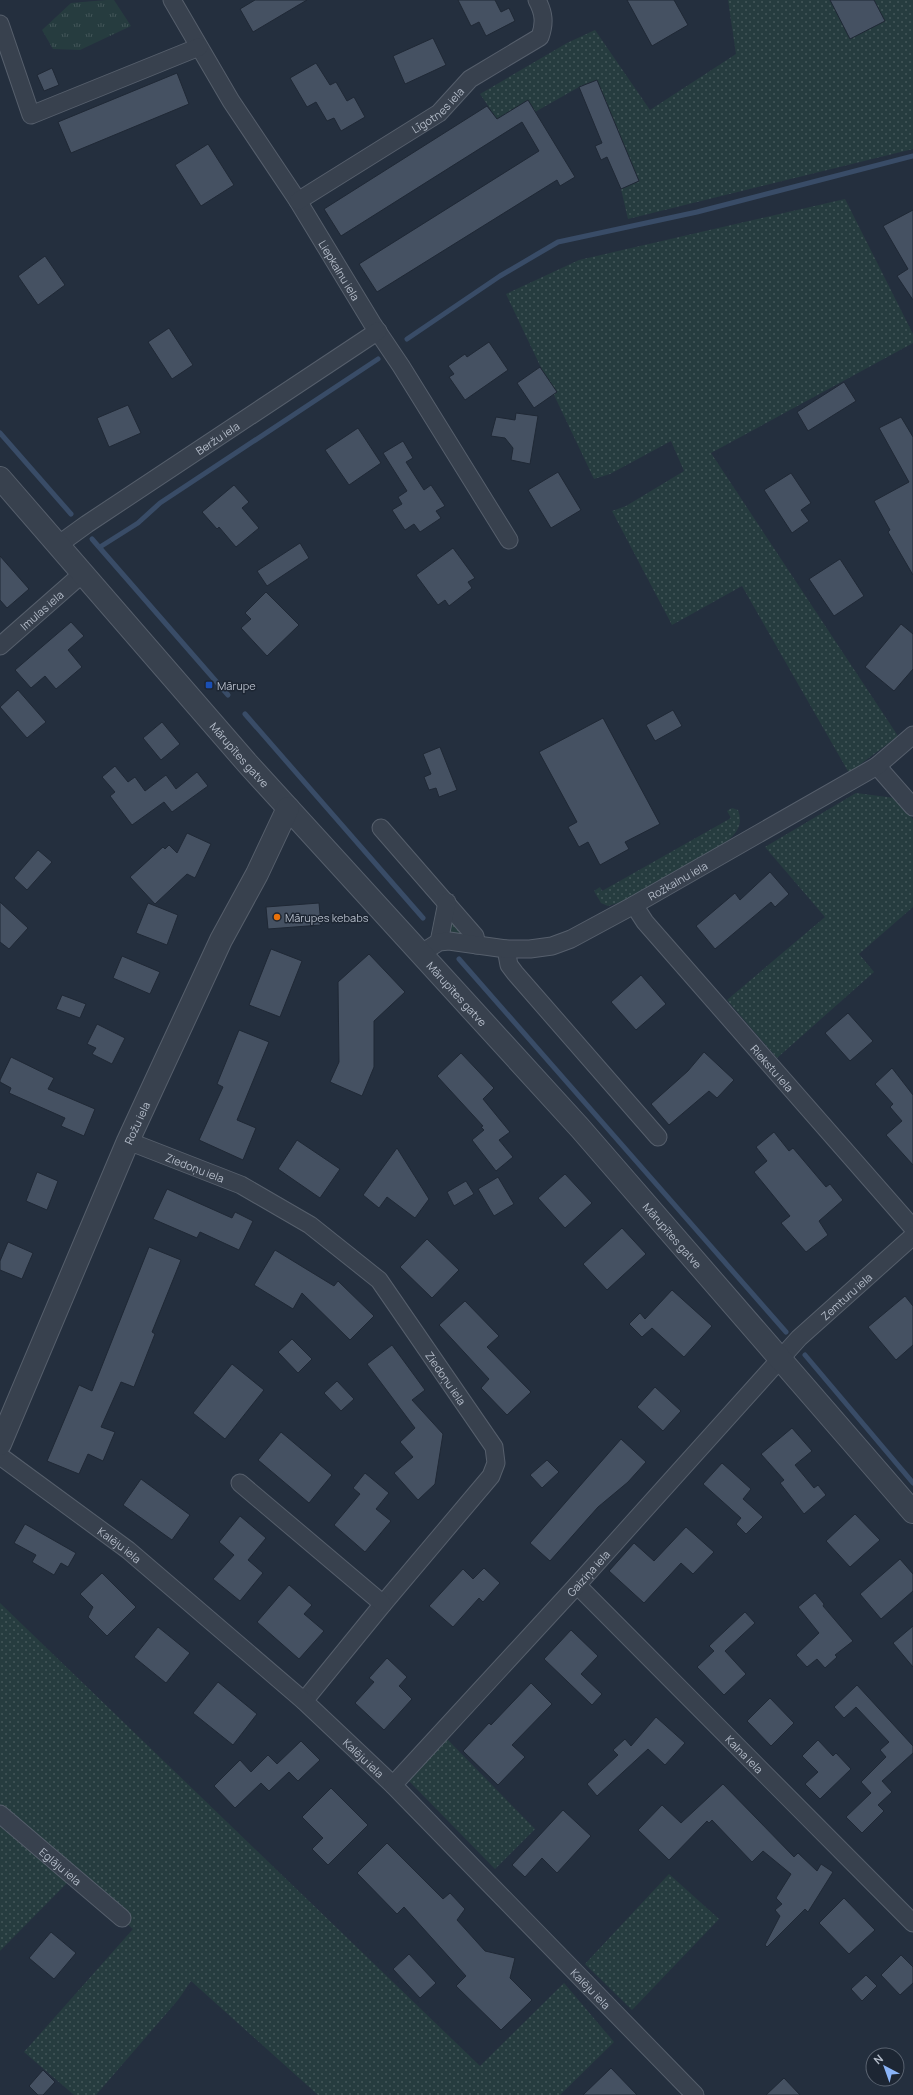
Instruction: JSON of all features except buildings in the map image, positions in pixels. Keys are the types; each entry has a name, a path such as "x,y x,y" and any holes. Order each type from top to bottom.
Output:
{"street":[{"name":"Līgotnes iela","path":"298,201 439,113 470,79 540,37 544,26 542,10 536,0"},
{"name":"Liepkalnu iela","path":"174,1 199,47 244,122 298,201 509,540"},
{"path":"0,24 31,115 199,47"},
{"name":"Beržu iela","path":"58,545 87,524 378,331"},
{"name":"Mārupītes gatve","path":"0,478 82,574 288,808 580,1128 782,1358 913,1512"},
{"name":"Imulas iela","path":"0,646 82,574"},
{"name":"Rožkalnu iela","path":"439,942 449,941 506,949 530,949 552,946 594,927 634,905 877,766 913,735"},
{"path":"877,766 913,806"},
{"name":"Rožu iela","path":"0,1444 128,1141 221,940 256,874 288,808"},
{"path":"381,828 476,936 477,945"},
{"path":"420,954 439,942 447,902"},
{"name":"Riekstu iela","path":"634,905 645,922 913,1228"},
{"path":"506,949 509,965 514,973 658,1137"},
{"name":"Ziedoņu iela","path":"128,1141 241,1185 310,1225 379,1280 494,1447 496,1463 491,1476 383,1604 304,1701"},
{"name":"Zemturu iela","path":"782,1358 799,1338 913,1236"},
{"name":"Gaiziņa iela","path":"393,1785 577,1585 782,1358"},
{"name":"Kalēju iela","path":"0,1456 128,1550 304,1701 393,1785 693,2095"},
{"path":"240,1483 383,1604"},
{"name":"Kalna iela","path":"577,1585 913,1923"},
{"name":"Eglāju iela","path":"0,1814 122,1918"}],"green space":[{"path":"114,0 131,26 80,50 53,49 42,30 71,3"},
{"path":"728,0 913,0 913,149 628,219 621,189 639,181 597,80 579,87 535,112 497,119 480,94 567,43 595,30 650,110 736,54"},
{"path":"845,199 913,334 913,343 711,453 898,736 849,773 742,586 672,625 612,511 626,506 684,471 671,441 610,474 594,479 506,294 579,260"},
{"path":"856,793 895,798 913,819 913,907 859,954 874,972 777,1058 727,1000 825,917 765,847"},
{"path":"732,808 738,810 740,823 737,830 728,841 621,902 608,906 601,903 594,891 600,887 602,891 731,818 727,811"},
{"path":"450,914 473,937 451,934 446,931"},
{"path":"0,1603 480,2066 564,1983 614,2042 560,2095 318,2095 191,1981 178,2000 96,2095 74,2095 24,2052 133,1929 72,1878 0,1951"},
{"path":"447,1739 535,1829 495,1869 409,1781"},
{"path":"669,1874 719,1919 632,2010 585,1964"}],"waterway":[{"path":"407,339 500,276 558,242 697,212 913,156"},
{"path":"100,547 138,523 160,503 378,359"},
{"path":"0,433 71,514"},
{"path":"92,539 228,695"},
{"path":"245,714 423,918"},
{"path":"459,959 786,1332"},
{"path":"805,1355 913,1483"}],"place":[{"name":"Mārupe","path":"209,685"},
{"name":"Mārupes kebabs","path":"277,917"}]}
